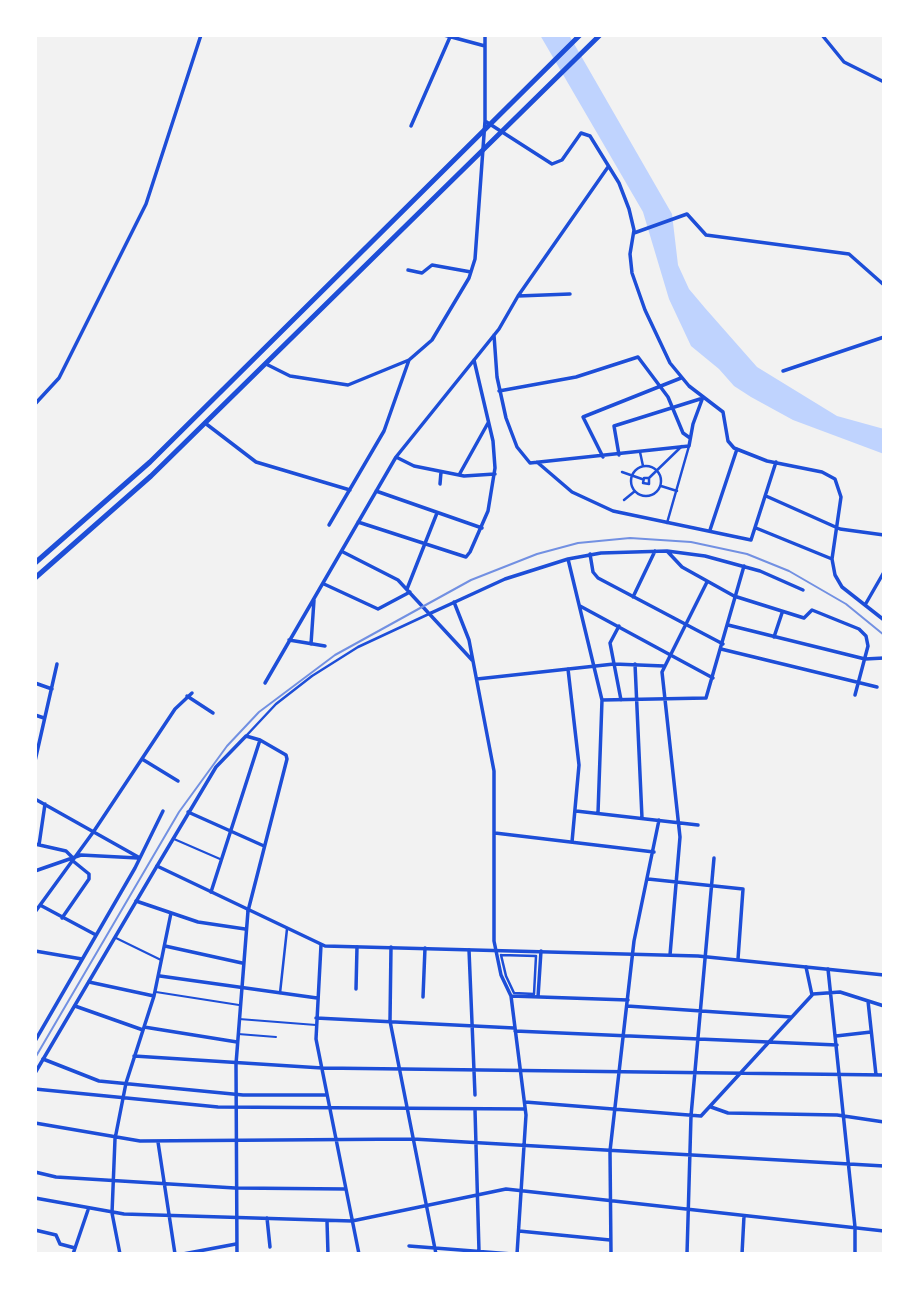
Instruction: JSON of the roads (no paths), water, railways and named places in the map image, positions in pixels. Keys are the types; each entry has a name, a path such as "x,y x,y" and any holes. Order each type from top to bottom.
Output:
{"main road":[{"path":"35,578 108,516 205,423 600,35"},
{"path":"35,563 113,498 483,132 487,123 578,37"}],"street":[{"path":"35,404 59,378 146,204 201,35"},
{"path":"444,35 485,46"},
{"path":"485,35 487,123 545,161 555,164 581,134 586,132 625,197 634,233 630,258 639,295 663,351 681,378 702,398 723,412 728,441 737,449 776,462 822,472 835,479 841,497 832,559 840,584 884,620"},
{"path":"822,35 844,62 884,82"},
{"path":"411,127 450,37"},
{"path":"266,364 290,376 344,386 410,360 430,344 471,272 477,240 483,132"},
{"path":"265,683 396,457 494,335 608,167"},
{"path":"634,233 671,218 688,215 702,233 711,237 849,254 884,285"},
{"path":"408,270 422,273 432,265 471,272"},
{"path":"518,296 570,294"},
{"path":"494,335 499,391 512,436 530,463 689,446"},
{"path":"783,371 884,337"},
{"path":"499,391 565,380 632,357 640,358 662,387 683,433 690,438"},
{"path":"330,525 387,426 410,360"},
{"path":"358,522 466,557 482,528 495,474 494,447 474,360"},
{"path":"603,457 583,417 681,378"},
{"path":"619,455 614,426 702,398"},
{"path":"667,523 702,398"},
{"path":"459,475 488,421"},
{"path":"205,423 256,462 350,490"},
{"path":"647,485 649,478 682,446"},
{"path":"710,530 737,449"},
{"path":"640,452 643,466"},
{"path":"396,457 414,466 441,472 475,477 495,474"},
{"path":"537,461 554,480 580,497 618,513 752,539 776,462"},
{"path":"643,466 657,470"},
{"path":"632,475 643,466"},
{"path":"657,470 661,486"},
{"path":"440,485 441,472"},
{"path":"622,472 643,479 649,478"},
{"path":"632,475 635,491"},
{"path":"643,479 649,496"},
{"path":"661,486 677,491"},
{"path":"649,496 661,486"},
{"path":"376,491 482,528"},
{"path":"635,491 649,496"},
{"path":"624,500 635,491"},
{"path":"766,496 836,527 884,535"},
{"path":"323,584 376,608 409,590 437,513"},
{"path":"756,528 832,559"},
{"path":"633,597 656,551"},
{"path":"667,551 682,567 734,596 804,618 812,610 855,626 868,640 855,695"},
{"path":"35,1073 213,771 276,704 312,676 358,647 505,579 590,554 667,551 727,560 803,590"},
{"path":"342,552 393,576 409,590 473,662"},
{"path":"590,554 594,575 722,646 877,687"},
{"path":"568,559 596,665 602,700 598,813"},
{"path":"602,700 705,699 744,566"},
{"path":"865,605 884,572"},
{"path":"670,955 679,823 664,700 664,666 707,582"},
{"path":"311,643 314,596"},
{"path":"409,1246 514,1254 522,1191 526,1109 511,996 501,975 496,950 494,771 473,662 454,602"},
{"path":"580,606 713,678"},
{"path":"774,637 782,612"},
{"path":"728,625 865,659 884,658"},
{"path":"620,626 610,643 621,700"},
{"path":"289,639 325,646"},
{"path":"35,761 57,664"},
{"path":"635,664 642,818"},
{"path":"477,679 596,665 664,666"},
{"path":"569,670 579,765 572,842"},
{"path":"35,683 52,689"},
{"path":"35,912 187,696 192,693"},
{"path":"187,696 213,713"},
{"path":"35,715 44,718"},
{"path":"237,1254 234,1108 245,929 287,757 260,740 246,736"},
{"path":"211,892 260,740"},
{"path":"142,759 178,781"},
{"path":"35,799 140,858"},
{"path":"45,804 37,845 66,851 88,873 89,878 62,918"},
{"path":"35,1041 140,858 163,811"},
{"path":"576,811 698,825"},
{"path":"188,812 264,846"},
{"path":"611,1254 610,1151 633,954 659,820"},
{"path":"495,832 654,852"},
{"path":"35,871 74,858 140,858"},
{"path":"687,1254 691,1116 714,858"},
{"path":"157,866 321,945 670,955 884,975"},
{"path":"648,879 741,888 745,892 738,960"},
{"path":"136,901 219,927 245,929"},
{"path":"40,905 96,936"},
{"path":"120,1254 112,1213 115,1139 126,1083 155,994 172,913"},
{"path":"280,993 287,929"},
{"path":"321,945 316,1026 359,1254"},
{"path":"165,946 242,963"},
{"path":"356,989 357,947"},
{"path":"391,947 390,1021 436,1254"},
{"path":"423,997 425,948"},
{"path":"468,949 474,1026 475,1094"},
{"path":"35,951 82,960"},
{"path":"538,997 541,951"},
{"path":"501,955 536,956 534,994 514,993 501,955"},
{"path":"806,967 812,995"},
{"path":"828,969 855,1227 855,1254"},
{"path":"159,975 317,998"},
{"path":"89,982 155,994"},
{"path":"525,1102 701,1116 812,995 831,992 884,1006"},
{"path":"511,996 791,1017"},
{"path":"868,1001 876,1074"},
{"path":"75,1006 143,1028 237,1042"},
{"path":"316,1018 768,1044 836,1045"},
{"path":"836,1036 871,1032"},
{"path":"134,1056 322,1068 884,1075"},
{"path":"43,1059 99,1081 235,1094 327,1095"},
{"path":"35,1089 122,1100 234,1108 526,1109"},
{"path":"711,1107 730,1113 844,1116 884,1122"},
{"path":"475,1110 479,1251"},
{"path":"35,1124 115,1139 476,1141 884,1166"},
{"path":"158,1141 175,1254"},
{"path":"35,1172 56,1177 235,1188 346,1189"},
{"path":"35,1198 112,1213 352,1221 501,1189 884,1231"},
{"path":"73,1254 89,1209"},
{"path":"742,1254 744,1216"},
{"path":"267,1218 270,1247"},
{"path":"327,1220 328,1254"},
{"path":"35,1230 56,1236 61,1244 75,1248"},
{"path":"519,1231 610,1240"},
{"path":"183,1254 236,1244"}],"lane":[{"path":"173,838 222,860"},
{"path":"115,937 162,960"},
{"path":"155,994 239,1005"},
{"path":"238,1019 316,1026"},
{"path":"237,1034 276,1037"}],"water":[{"path":"540,35 569,35 672,214 678,265 689,289 757,367 837,416 884,429 884,454 793,420 751,397 734,386 719,369 691,346 669,299 643,212"}],"railway":[{"path":"35,1058 179,812 227,746 259,712 335,655 471,580 537,554 578,543 630,538 691,542 747,554 789,571 846,604 884,635"}]}
